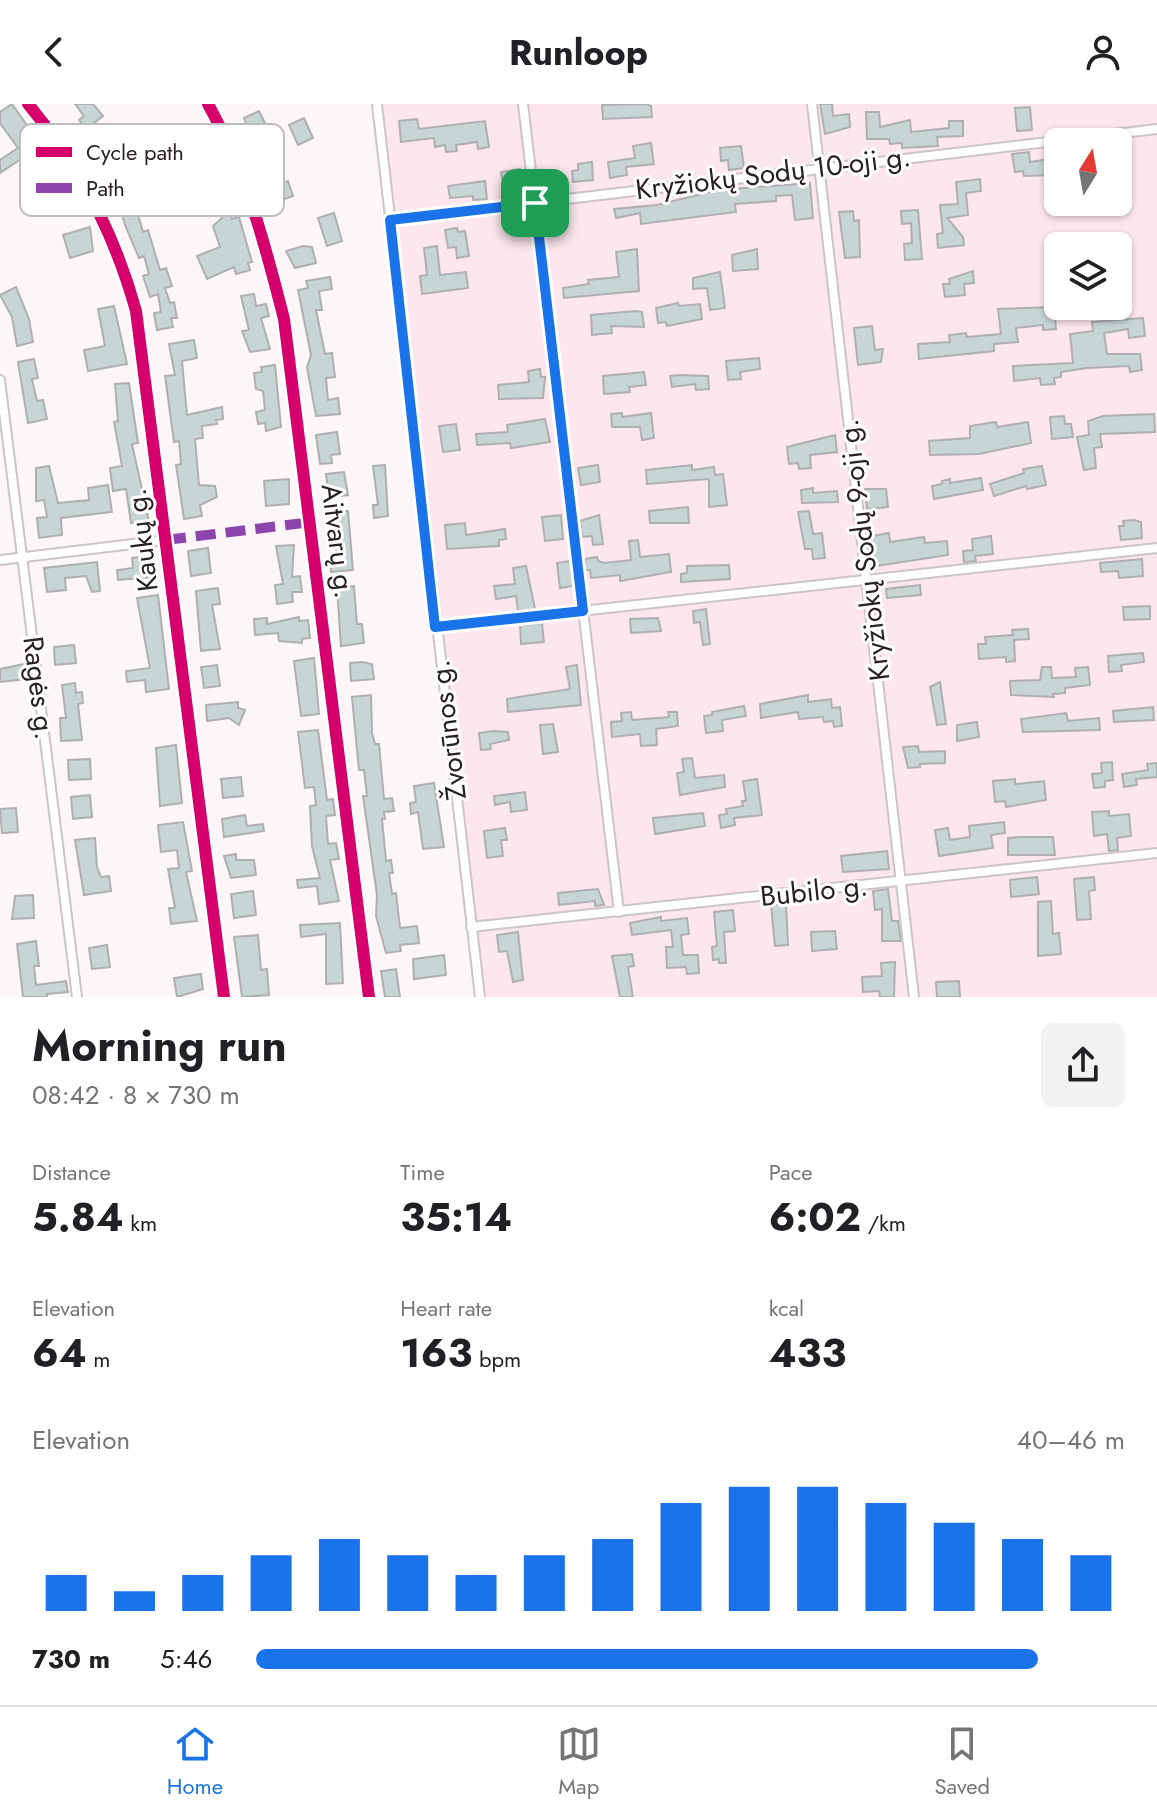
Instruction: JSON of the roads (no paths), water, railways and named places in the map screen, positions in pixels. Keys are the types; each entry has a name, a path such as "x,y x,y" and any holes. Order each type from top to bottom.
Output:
{"street":[{"name":"Kaukų g.","path":"28,104 42,124"},
{"name":"Aitvarų g.","path":"208,104 218,124"},
{"name":"Žvorūnos g.","path":"377,104 480,997"},
{"path":"523,104 619,912"},
{"name":"Kryžiokų Sodų 9-oji g.","path":"812,104 914,997"},
{"name":"Kryžiokų Sodų 10-oji g.","path":"390,220 1157,129"},
{"name":"Kaukų g.","path":"100,216 115,245 126,277 144,356 224,997"},
{"name":"Aitvarų g.","path":"257,216 284,319 367,997"},
{"name":"Ragės g.","path":"0,380 77,997"},
{"path":"0,560 166,540"},
{"path":"435,627 1157,548"},
{"name":"Bubilo g.","path":"471,927 1157,853"}]}
